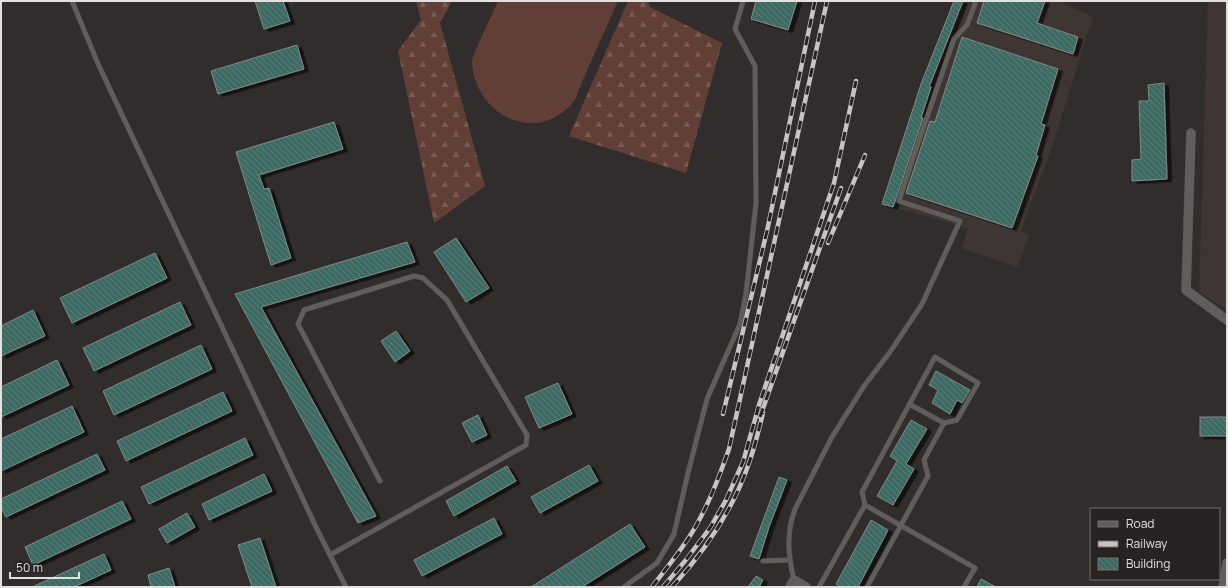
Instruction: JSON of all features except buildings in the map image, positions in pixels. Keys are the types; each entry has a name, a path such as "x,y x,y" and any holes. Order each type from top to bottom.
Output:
{"street":[{"path":"1192,133 1186,290 1227,320"},
{"path":"1223,587 1227,563"},
{"path":"792,584 806,587"}],"lane":[{"path":"72,1 98,66 346,587"},
{"path":"624,587 656,563 674,534 707,399 740,324 746,294 756,203 754,66 735,29 743,1"},
{"path":"792,584 789,560 789,538 791,521 801,496 832,437 864,386 890,352 922,304 960,221 900,201 914,155 954,40 967,25 976,1"},
{"path":"330,555 526,444 527,435 446,300 423,278 414,276 304,310 298,324 380,481"},
{"path":"819,587 865,505 862,492 935,357 978,383 957,420 944,423 910,404"},
{"path":"868,587 928,476 924,460 944,423"},
{"path":"865,505 975,568 964,587"},
{"path":"763,561 789,560"}],"shaded area":[{"path":"954,1 1059,1 1093,17 1053,144 1021,231 1030,235 1017,267 962,248 968,228 882,204 921,84"},
{"path":"1208,1 1227,1 1227,310 1199,292"}],"green space":[{"path":"416,1 452,1 440,23 485,186 434,223 398,51 421,20"},
{"path":"498,1 618,1 574,101 570,106 554,118 540,123 523,122 511,119 491,106 477,86 472,62 479,42"},
{"path":"628,1 648,1 650,7 722,43 686,173 569,136"}],"railway":[{"path":"723,414 767,231 815,1"},
{"path":"652,587 683,547 703,513 719,477 729,449 827,1"},
{"path":"663,587 710,528 726,500 743,462 759,405 834,183 856,81"},
{"path":"828,243 865,155"},
{"path":"760,417 841,188"},
{"path":"672,587 707,544 735,497 751,457 763,413"}]}
